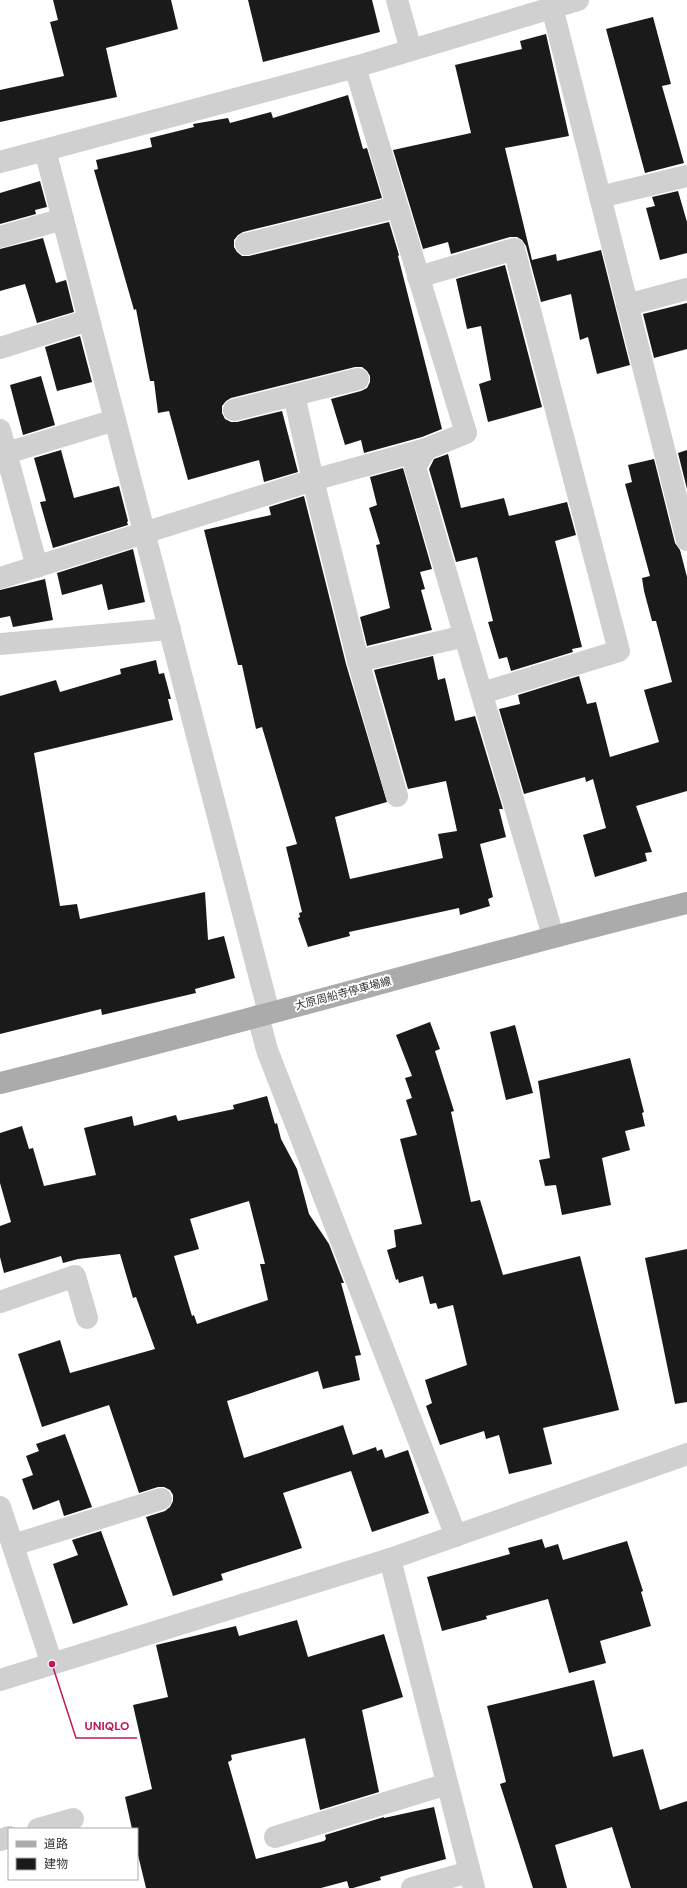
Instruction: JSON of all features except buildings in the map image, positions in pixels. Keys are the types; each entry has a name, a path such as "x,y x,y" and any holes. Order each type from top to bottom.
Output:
{"main road":[{"name":"大原周船寺停車場線","path":"0,1083 125,1053 553,936 687,903"}],"street":[{"path":"397,0 411,50"},
{"path":"0,162 355,67 578,0"},
{"path":"552,7 627,305 678,468 687,540"},
{"path":"0,578 313,480 426,449 466,433 355,67"},
{"path":"45,150 170,629 264,1014 270,1058 456,1536"},
{"path":"600,198 687,176"},
{"path":"246,244 397,207"},
{"path":"0,237 63,219"},
{"path":"418,277 514,249 619,651 482,693"},
{"path":"627,305 687,289"},
{"path":"0,348 89,320"},
{"path":"234,410 358,379"},
{"path":"294,395 313,480 358,661 397,796"},
{"path":"3,454 115,420"},
{"path":"0,430 3,454 37,567"},
{"path":"426,449 415,467 466,636 553,936"},
{"path":"0,644 170,629"},
{"path":"358,661 466,636"},
{"path":"0,1302 75,1276 87,1318"},
{"path":"0,1680 390,1559 687,1454"},
{"path":"12,1545 161,1499"},
{"path":"0,1507 52,1664"},
{"path":"390,1559 472,1880 412,1888"},
{"path":"275,1837 447,1784"},
{"path":"41,1828 72,1819"}],"place":[{"name":"UNIQLO","path":"52,1664"}]}
